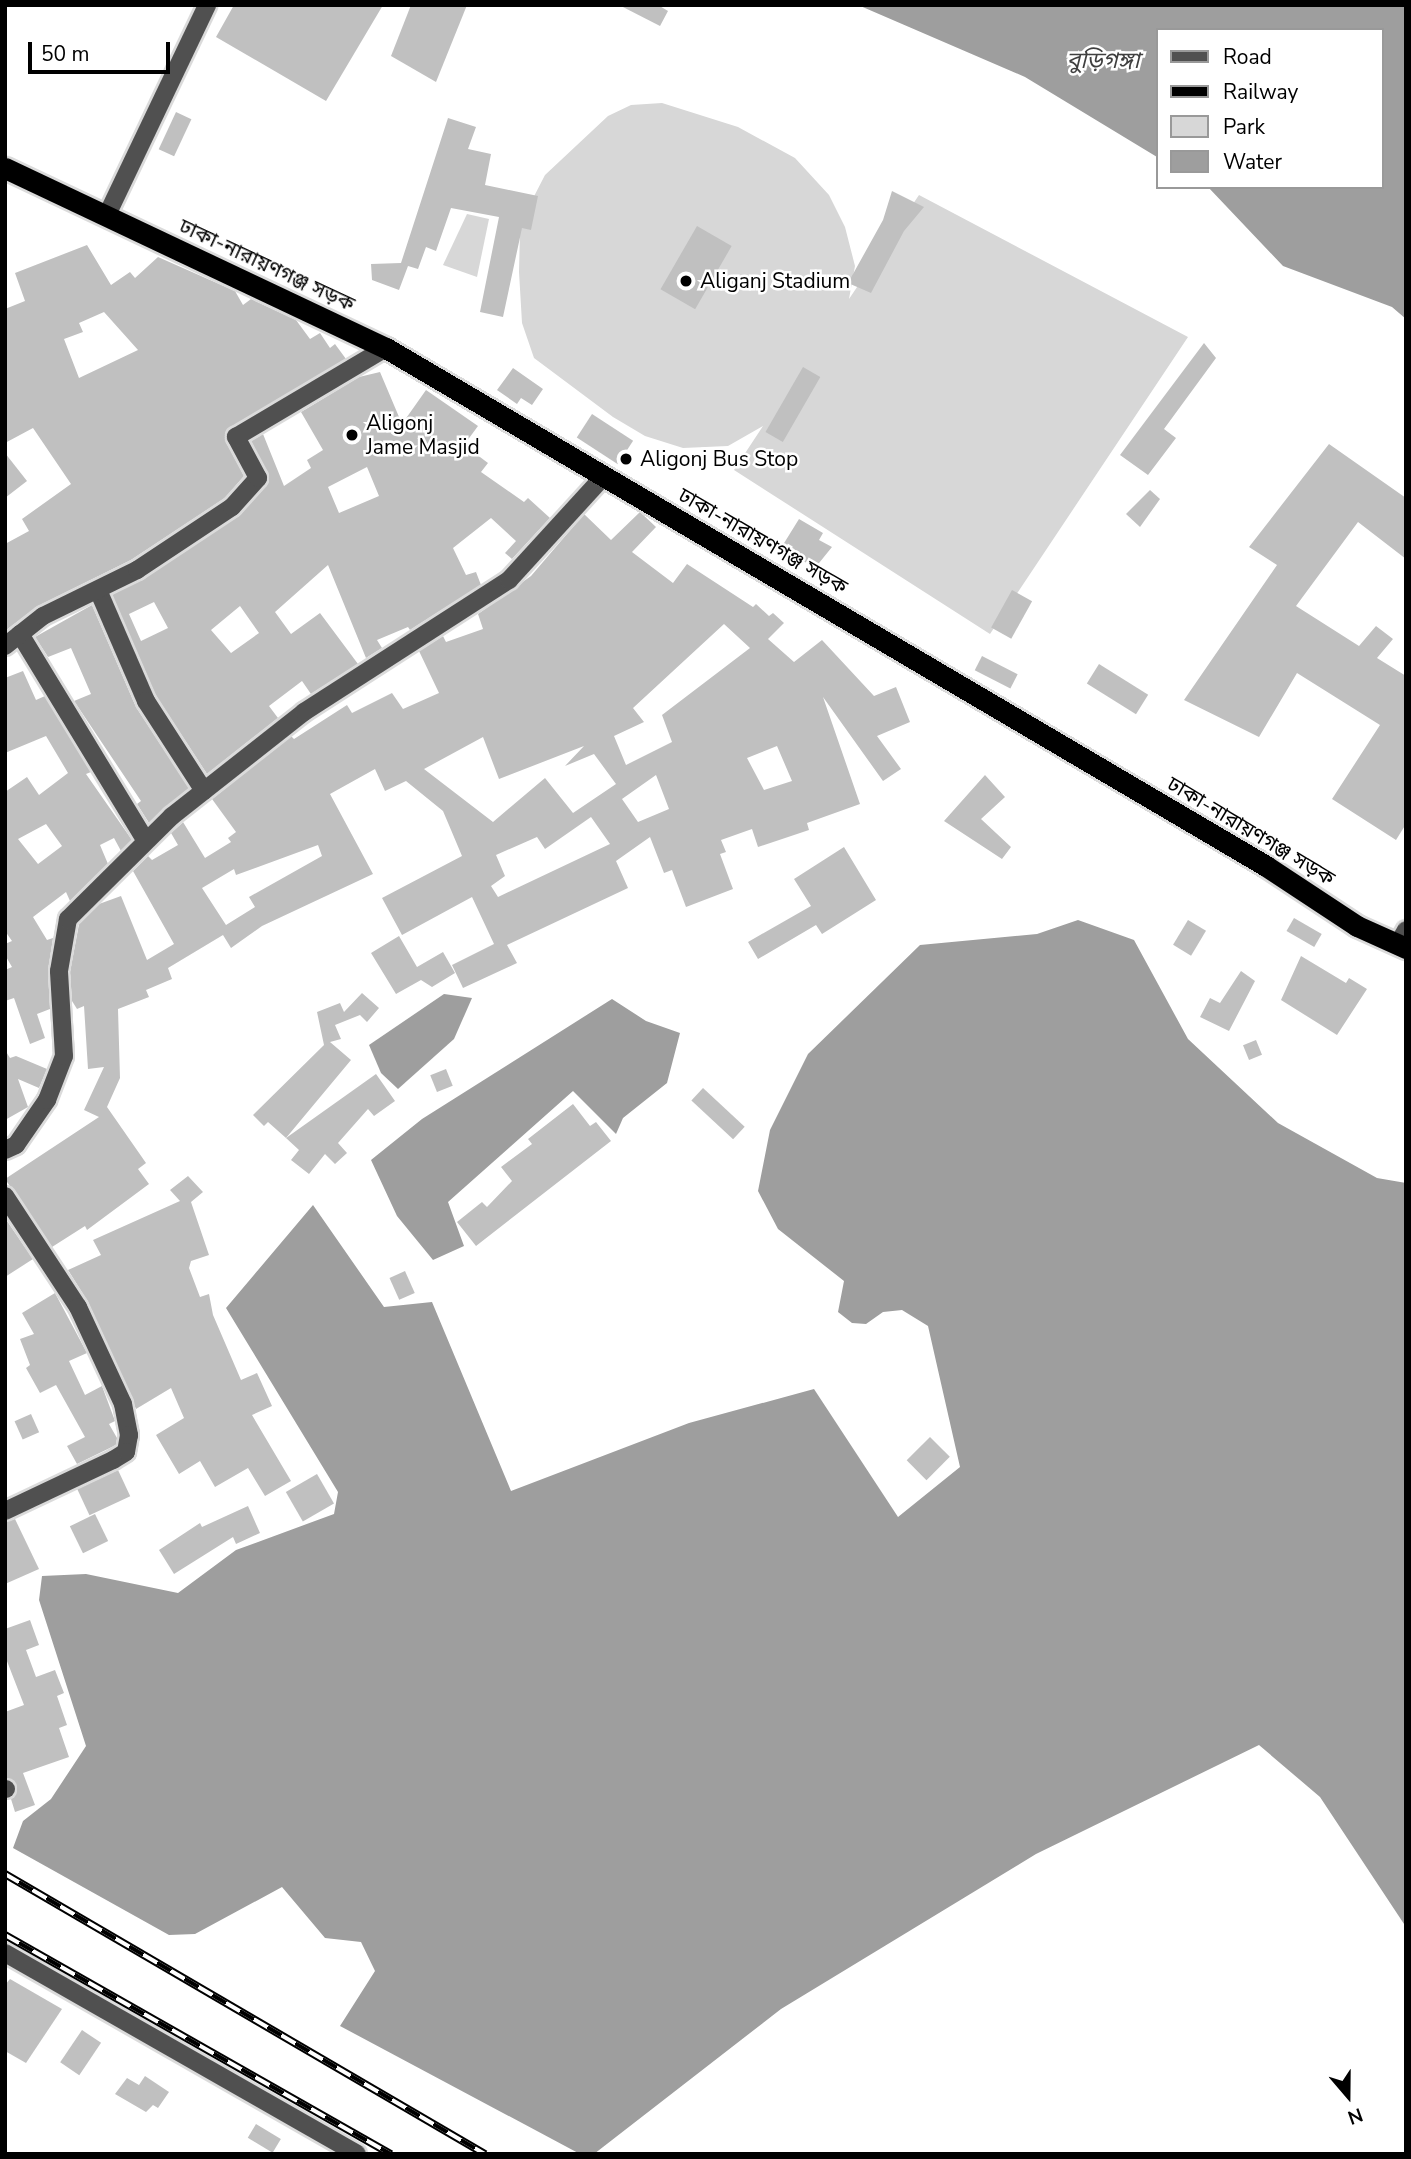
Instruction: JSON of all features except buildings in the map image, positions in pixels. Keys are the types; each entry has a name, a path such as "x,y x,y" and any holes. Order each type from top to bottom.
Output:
{"highway":[{"name":"ঢাকা-নারায়ণগঞ্জ সড়ক","path":"5,168 386,348 1266,866 1357,926 1403,941"}],"street":[{"path":"107,215 207,5"},
{"path":"5,646 43,616 137,570 232,507 258,478 236,437 386,348"},
{"path":"5,1150 16,1145 47,1100 64,1056 59,971 68,919 146,841 304,712 509,580 603,477"},
{"path":"98,590 146,701 204,791"},
{"path":"20,634 146,841"},
{"path":"5,1196 78,1307 123,1404 129,1435 126,1452 120,1456 5,1511"},
{"path":"5,1952 357,2154"}],"green space":[{"path":"662,103 738,127 795,158 829,195 845,227 855,266 849,299 919,195 1188,337 990,634 734,470 763,426 728,446 683,448 645,436 613,417 534,358 522,323 519,272 520,232 528,208 545,175 608,116 631,105"},
{"path":"467,214 489,219 477,277 443,265"}],"water":[{"name":"বুড়িগঙ্গা","path":"858,5 1406,5 1406,319 1392,307 1283,266 1210,189 1383,189 1383,28 1156,28 1156,156 1025,77"},
{"path":"1078,920 1134,940 1188,1039 1278,1123 1377,1178 1406,1183 1406,1927 1320,1797 1259,1745 1036,1854 781,2009 594,2154 580,2154 340,2026 375,1971 361,1942 325,1938 282,1887 195,1934 169,1935 13,1848 23,1821 51,1799 86,1746 39,1600 42,1576 86,1574 178,1593 236,1550 334,1514 338,1492 226,1308 313,1205 384,1307 432,1302 511,1491 689,1423 814,1389 898,1517 960,1467 928,1326 902,1310 883,1312 866,1324 852,1323 838,1312 844,1281 778,1229 758,1191 770,1130 808,1054 920,945 1037,934"},
{"path":"444,994 472,998 454,1039 398,1089 381,1073 369,1045"},
{"path":"612,999 646,1021 680,1033 667,1083 623,1118 616,1134 573,1091 448,1202 464,1246 433,1260 397,1216 371,1160 422,1119"}],"railway":[{"path":"5,1874 485,2154"},
{"path":"5,1935 391,2154"}],"place":[{"name":"Aliganj Stadium","path":"686,281"},
{"name":"Aligonj Jame Masjid","path":"352,435"},
{"name":"Aligonj Bus Stop","path":"626,459"}]}
